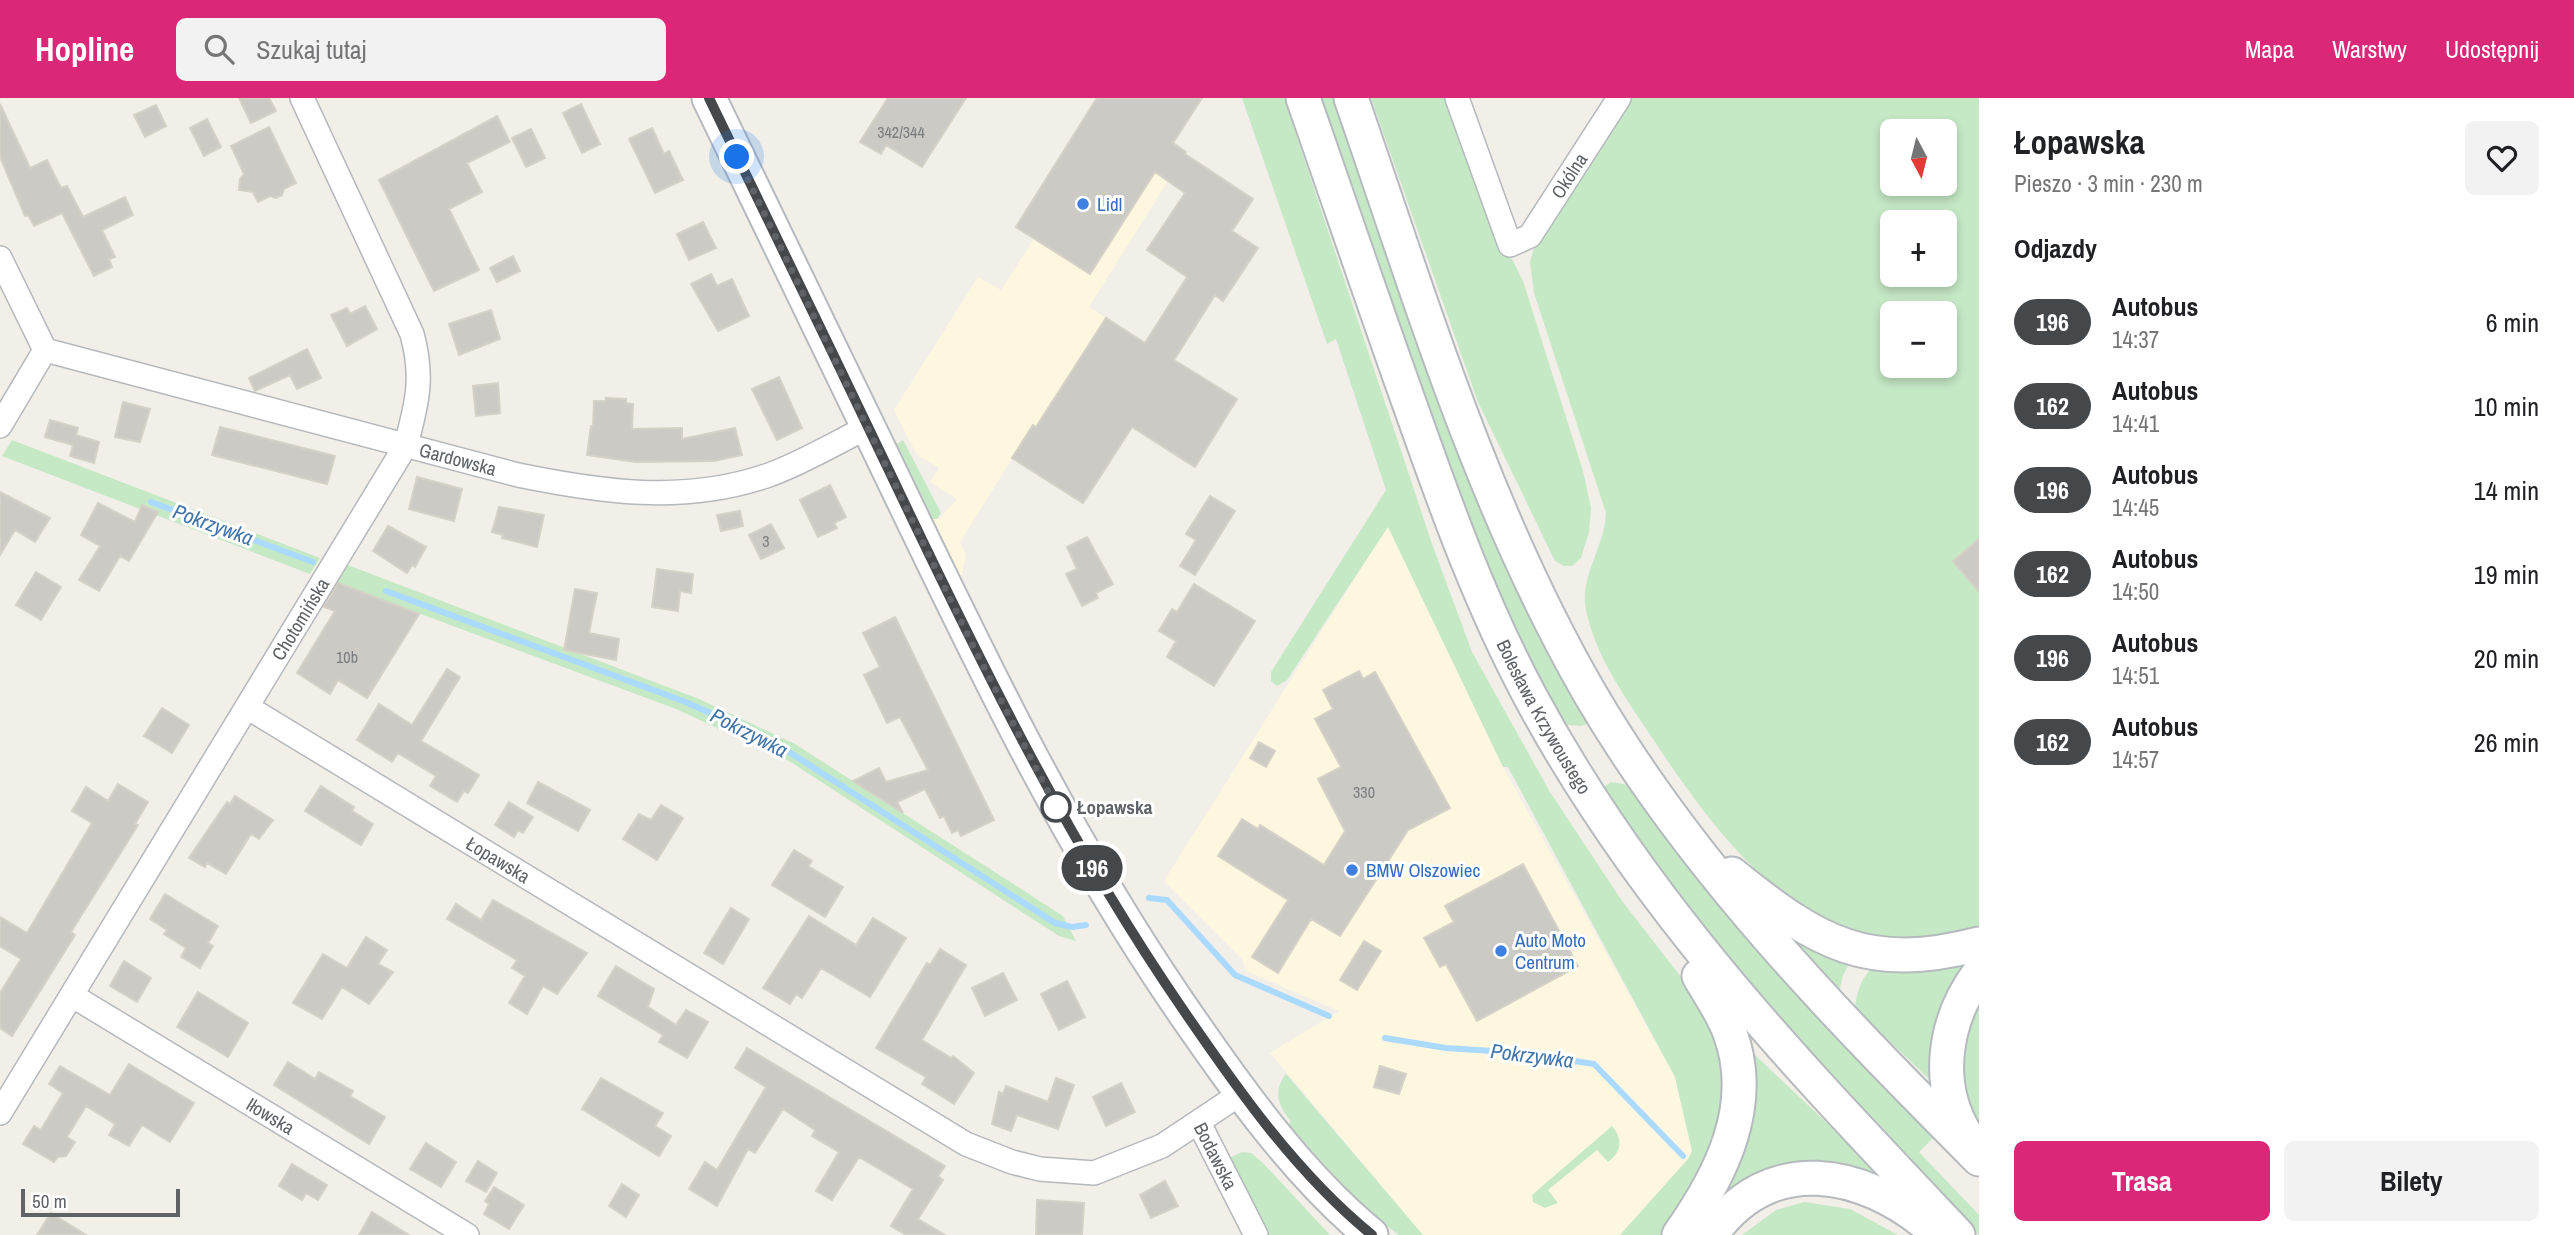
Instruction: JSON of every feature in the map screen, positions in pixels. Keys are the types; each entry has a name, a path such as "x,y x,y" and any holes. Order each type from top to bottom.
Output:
{"main road":[{"path":"709,98 1005,711 1056,807 1138,943 1243,1092 1332,1200 1371,1235"},
{"name":"Bolesława Krzywoustego","path":"1303,98 1441,494 1482,597 1553,738 1597,811 1646,883 1755,1018 1958,1235"},
{"path":"1351,98 1448,379 1515,551 1591,694 1681,828 1770,942 1979,1156"},
{"path":"1681,828 1763,899 1804,928 1838,944 1867,953 1904,957 1979,944"},
{"path":"1646,883 1726,1022 1738,1064 1737,1107 1726,1153 1710,1187 1679,1235"},
{"path":"1979,973 1964,995 1953,1021 1947,1082 1952,1109 1979,1156"},
{"path":"1711,1235 1727,1216 1754,1195 1779,1183 1816,1177 1851,1182 1886,1197 1940,1235"}],"street":[{"name":"Chotomińska","path":"0,1113 406,445 419,392 420,368 412,334 302,98"},
{"name":"Okólna","path":"1457,98 1510,245 1530,236 1619,98"},
{"path":"0,258 45,350 0,426"},
{"name":"Gardowska","path":"45,350 568,485 645,495 692,491 767,476 868,427"},
{"name":"Łopawska","path":"247,706 966,1144 1012,1162 1040,1168 1094,1173 1163,1146 1199,1123"},
{"name":"Iłowska","path":"73,996 467,1235"},
{"name":"Bodawska","path":"1243,1092 1199,1123 1218,1155 1256,1235"}],"shaded area":[{"path":"1097,98 1201,99 1173,143 1186,152 1089,307 1106,318 1036,427 1033,425 960,542 966,556 960,583 924,514 939,519 957,499 930,482 939,468 917,455 894,410 978,277 1001,290 1034,239 1016,227"},
{"path":"1388,526 1503,767 1675,1077 1692,1151 1688,1159 1620,1235 1423,1235 1270,1053 1339,1011 1246,971 1242,959 1164,881"}],"green space":[{"path":"1242,98 1284,98 1432,544 1472,652 1550,792 1622,901 1712,1017 1728,1074 1712,1154 1665,1235 1620,1235 1688,1159 1692,1151 1675,1077 1508,767 1503,767 1388,527 1287,680 1277,686 1271,681 1271,672 1386,490 1336,339 1327,344"},
{"path":"1316,98 1338,98 1592,722 1581,726 1560,724 1489,581"},
{"path":"1371,98 1444,98 1480,195 1523,281 1583,471 1591,508 1589,532 1581,558 1572,566 1564,566 1555,561 1478,402"},
{"path":"1626,98 1979,98 1979,925 1925,939 1876,937 1830,923 1788,897 1750,864 1683,784 1614,679 1591,628 1586,610 1586,586 1605,525 1606,513 1534,293 1530,262 1535,245"},
{"path":"894,439 897,444 903,440 941,513 937,519 931,519 888,442"},
{"path":"12,440 320,558 310,574 156,515 158,512 143,505 140,509 2,456"},
{"path":"345,564 699,699 795,744 1063,916 1076,941 1059,936 789,761 676,709 335,582"},
{"path":"1611,782 1628,785 1632,782 1935,1136 1919,1152 1979,1215 1979,1235 1906,1161 1740,982 1599,790"},
{"path":"1781,930 1851,961 1843,975 1839,993"},
{"path":"1975,953 1933,1083 1855,1008 1858,990 1874,966"},
{"path":"1979,986 1979,1131 1953,1088"},
{"path":"1755,1055 1883,1176 1714,1211"},
{"path":"1286,1074 1423,1235 1399,1235 1369,1213 1288,1125 1291,1122 1280,1105 1278,1093"},
{"path":"1612,1126 1619,1140 1613,1158 1608,1162 1597,1150 1548,1190 1558,1203 1545,1208 1533,1202 1532,1195"},
{"path":"1242,1152 1251,1153 1263,1163 1330,1235 1265,1235 1229,1158"},
{"path":"1804,1202 1850,1209 1898,1235 1742,1235 1776,1210"}],"building":[{"path":"239,98 269,98 276,111 251,123"},
{"path":"888,98 966,98 922,167 886,145 881,154 860,142"},
{"path":"1097,98 1202,98 1173,143 1186,152 1185,154 1253,199 1232,231 1258,248 1223,301 1215,295 1174,360 1237,399 1195,467 1132,427 1083,503 1012,458 1033,425 1036,427 1106,318 1145,343 1187,277 1147,250 1185,193 1155,172 1090,274 1016,227"},
{"path":"0,104 30,168 47,160 61,188 67,186 83,217 125,197 133,215 102,230 115,257 109,259 112,267 94,276 62,213 34,226 28,215 25,216 0,157"},
{"path":"581,104 600,144 582,153 563,113"},
{"path":"156,105 166,126 145,137 134,115"},
{"path":"497,116 510,142 467,163 482,192 449,209 479,270 434,291 379,180"},
{"path":"207,119 221,147 204,156 190,128"},
{"path":"269,127 296,183 284,189 282,195 276,198 270,196 258,202 253,192 239,190 240,179 244,174 231,146"},
{"path":"652,128 664,154 669,151 683,180 655,193 629,139"},
{"path":"531,129 545,158 526,167 512,138"},
{"path":"703,222 716,248 689,260 677,234"},
{"path":"513,256 520,271 497,282 490,268"},
{"path":"711,274 717,286 732,279 749,316 718,331 691,284"},
{"path":"365,306 377,329 347,346 331,315 347,308 350,314"},
{"path":"491,310 500,339 459,355 449,324"},
{"path":"307,349 321,378 297,389 290,375 255,391 249,378"},
{"path":"779,377 802,428 777,440 752,389"},
{"path":"498,383 500,413 476,416 473,386"},
{"path":"606,398 626,399 626,403 633,404 632,429 682,428 682,439 735,428 742,455 714,461 635,462 587,455 593,426 594,401 606,401"},
{"path":"123,402 150,409 140,442 115,437"},
{"path":"50,420 78,428 76,435 99,442 94,463 70,456 73,445 45,437"},
{"path":"220,427 335,456 327,484 212,455"},
{"path":"417,477 462,489 454,521 409,509"},
{"path":"830,485 846,517 834,523 837,528 818,537 800,500"},
{"path":"0,492 50,518 35,542 15,530 0,555"},
{"path":"1210,496 1235,511 1195,575 1180,566 1196,540 1186,534"},
{"path":"98,503 135,522 142,505 158,512 129,561 120,556 99,591 79,580 100,546 81,535"},
{"path":"499,507 544,515 537,547 502,538 503,535 492,532"},
{"path":"740,511 743,526 721,531 717,515"},
{"path":"771,524 784,548 761,559 749,535"},
{"path":"388,526 426,547 415,567 412,565 407,573 373,551"},
{"path":"1087,537 1113,584 1096,593 1098,598 1082,606 1066,574 1077,569 1067,547"},
{"path":"1979,539 1979,592 1953,561"},
{"path":"657,569 693,574 691,593 680,591 678,611 652,607"},
{"path":"36,572 61,587 41,620 16,605"},
{"path":"338,583 419,614 367,698 338,680 330,694 297,673 335,611 324,607"},
{"path":"1194,584 1255,621 1214,686 1167,657 1176,641 1159,631 1172,609 1177,612"},
{"path":"575,589 597,593 589,633 619,639 616,660 564,650"},
{"path":"895,617 994,820 961,836 958,830 952,833 944,816 940,818 925,789 897,802 903,813 853,781 879,768 886,782 928,770 900,717 887,723 864,675 880,667 863,633"},
{"path":"447,669 460,677 421,741 479,775 468,793 464,791 457,802 430,786 436,776 398,753 392,762 357,740 379,704 412,725"},
{"path":"1359,671 1363,679 1375,672 1450,808 1408,830 1340,936 1311,919 1278,973 1252,957 1288,900 1218,856 1242,819 1258,829 1260,825 1324,865 1345,831 1318,779 1341,767 1315,719 1333,709 1323,690"},
{"path":"162,708 189,725 172,753 144,736"},
{"path":"1259,742 1275,751 1266,767 1250,758"},
{"path":"538,782 590,810 578,831 527,803"},
{"path":"118,784 148,802 135,824 138,825 71,932 75,935 12,1036 0,1028 0,993 21,959 0,946 0,917 27,933 92,823 72,811 86,787 108,801"},
{"path":"321,786 354,807 352,811 373,824 361,845 305,811"},
{"path":"235,796 273,820 259,839 251,834 226,874 207,863 205,867 189,858 227,802 230,804"},
{"path":"509,802 533,817 523,833 518,830 514,837 495,825"},
{"path":"661,805 683,818 657,860 623,839 639,814 651,820"},
{"path":"794,850 812,861 808,866 843,887 825,917 772,885"},
{"name":"Auto Moto Centrum","path":"1523,864 1578,966 1477,1021 1446,964 1440,967 1424,938 1454,922 1445,906"},
{"path":"165,894 218,926 208,943 213,946 200,968 181,957 186,948 164,934 167,930 150,919"},
{"path":"493,900 587,953 557,994 543,986 527,1014 509,1003 525,976 512,968 517,960 447,919 456,904 481,920"},
{"path":"731,908 749,919 723,964 704,953"},
{"path":"809,916 856,945 873,918 906,938 870,997 821,968 802,998 796,994 790,1004 763,988"},
{"path":"366,937 387,950 378,964 393,972 369,1004 342,987 322,1019 293,1003 323,954 347,968"},
{"path":"1364,941 1381,951 1357,990 1340,980"},
{"path":"940,949 966,965 922,1040 951,1058 953,1056 974,1073 954,1104 922,1084 926,1077 876,1048 927,963 930,965"},
{"path":"124,961 151,978 137,1002 110,986"},
{"path":"616,966 654,989 648,1007 676,1025 686,1010 708,1022 687,1058 659,1042 663,1035 598,996"},
{"path":"1003,973 1017,1000 985,1016 972,988"},
{"path":"1067,981 1085,1017 1059,1030 1041,994"},
{"path":"198,992 248,1023 228,1057 177,1027"},
{"path":"747,1048 945,1166 938,1176 943,1180 918,1219 945,1235 906,1235 891,1226 913,1189 859,1157 832,1200 816,1191 839,1152 812,1136 815,1130 783,1109 755,1153 748,1149 717,1206 689,1189 705,1162 717,1170 766,1087 735,1068"},
{"path":"288,1062 315,1079 319,1072 353,1091 350,1096 385,1117 369,1144 274,1085"},
{"path":"129,1064 194,1103 170,1142 142,1125 129,1146 109,1135 115,1124 86,1106 67,1137 75,1142 66,1156 58,1157 54,1162 23,1144 34,1126 41,1130 63,1093 49,1084 60,1066 110,1095"},
{"path":"1380,1066 1406,1074 1399,1094 1374,1087"},
{"path":"601,1078 663,1113 655,1126 671,1136 659,1156 582,1109"},
{"path":"1056,1078 1074,1085 1058,1129 1017,1115 1011,1131 992,1124 999,1092 1003,1094 1006,1086 1048,1102"},
{"path":"1121,1083 1135,1112 1106,1126 1093,1097"},
{"path":"426,1143 456,1162 441,1187 410,1169"},
{"path":"478,1161 497,1173 486,1192 466,1181"},
{"path":"292,1164 327,1185 318,1200 306,1193 302,1200 279,1186"},
{"path":"1165,1181 1178,1206 1151,1218 1140,1195"},
{"path":"622,1184 639,1195 626,1217 609,1206"},
{"path":"494,1187 524,1205 509,1229 484,1214 489,1204 485,1201"},
{"path":"1037,1200 1084,1203 1082,1235 1036,1235"},
{"path":"372,1212 409,1235 359,1235"},
{"path":"51,1213 86,1235 37,1235"}],"waterway":[{"name":"Pokrzywka","path":"151,502 313,562"},
{"name":"Pokrzywka","path":"386,591 683,701 769,739 1055,923 1072,927 1086,925"},
{"name":"Pokrzywka","path":"1149,898 1167,900 1235,975 1329,1016"},
{"name":"Pokrzywka","path":"1385,1038 1446,1048 1523,1053 1594,1064 1683,1156"}],"bus line":[{"name":"196","path":"709,98 971,642 1056,807 1138,943 1203,1039 1273,1130 1332,1200 1372,1235"}],"place":[{"name":"Lidl","path":"1083,204"},
{"name":"Łopawska","path":"1056,807"},
{"name":"BMW Olszowiec","path":"1352,870"},
{"name":"Auto Moto Centrum","path":"1501,951"}],"route":[{"path":"737,157 971,642 1056,807"}]}
